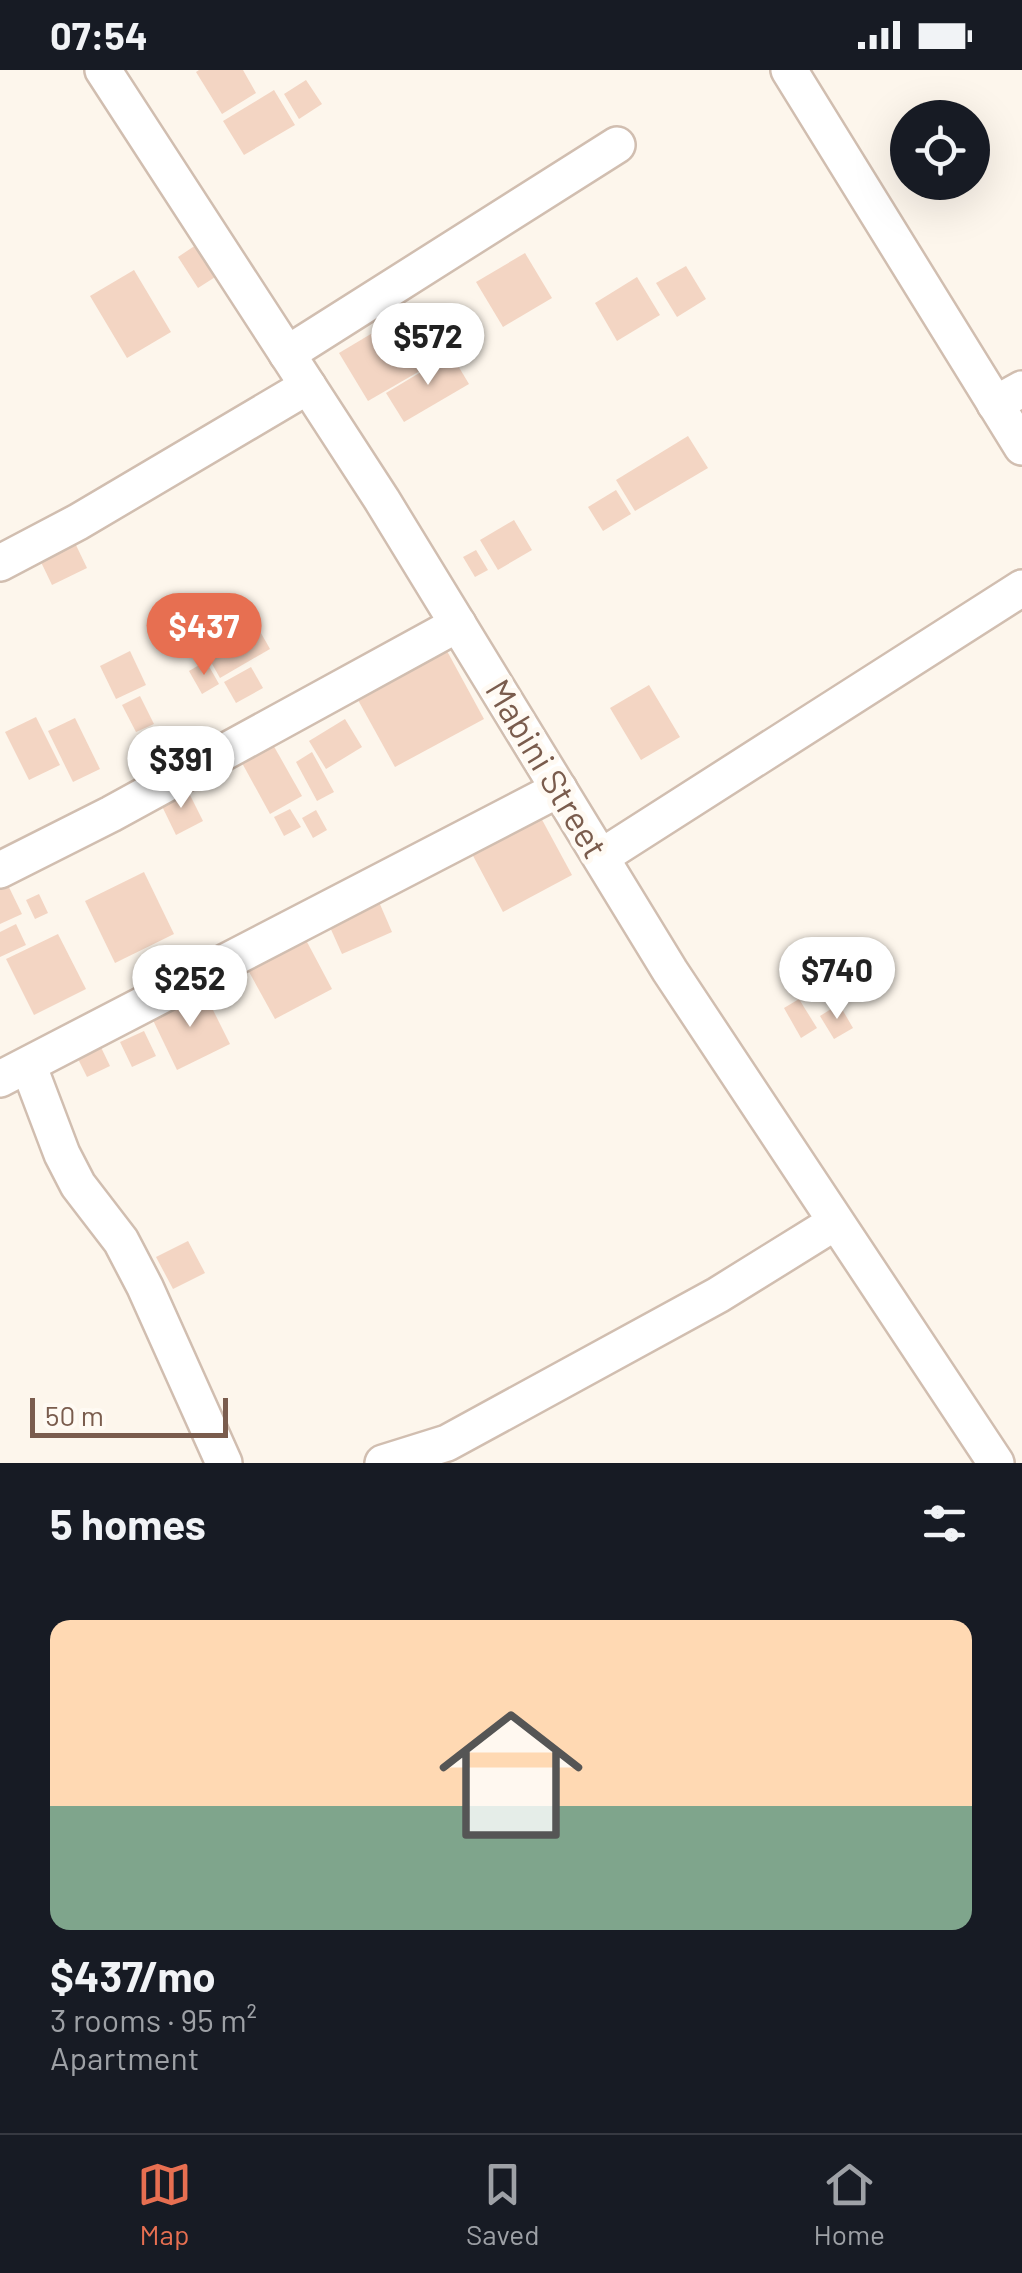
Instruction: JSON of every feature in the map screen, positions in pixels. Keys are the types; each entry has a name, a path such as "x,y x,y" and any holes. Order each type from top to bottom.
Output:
{"street":[{"name":"Mabini Street","path":"104,70 458,624 670,971 996,1463"},
{"path":"789,70 1008,396 1022,447"},
{"path":"287,354 617,144"},
{"path":"0,563 78,522 308,386"},
{"path":"601,858 1022,588"},
{"path":"0,870 112,814 458,624"},
{"path":"224,1463 146,1287 121,1241 78,1185 14,1073 559,789"},
{"path":"383,1463 447,1442 718,1295 834,1222"}],"building":[{"path":"243,70 256,93 222,114 196,72"},
{"path":"306,80 322,104 299,119 284,94"},
{"path":"274,90 295,125 244,155 223,121"},
{"path":"202,241 223,272 198,288 178,257"},
{"path":"525,253 552,298 503,327 476,282"},
{"path":"686,266 706,299 677,317 656,283"},
{"path":"134,270 171,332 127,358 90,296"},
{"path":"637,277 660,315 617,341 595,303"},
{"path":"426,303 436,321 414,334 404,316"},
{"path":"454,313 468,336 451,347 437,324"},
{"path":"396,319 425,368 368,401 339,353"},
{"path":"435,329 448,351 429,363 416,341"},
{"path":"451,354 469,384 404,422 386,393"},
{"path":"688,436 708,468 635,511 616,480"},
{"path":"616,490 631,514 603,531 588,507"},
{"path":"514,520 532,550 498,570 480,540"},
{"path":"75,543 87,568 52,585 40,560"},
{"path":"476,550 488,570 475,577 463,557"},
{"path":"221,593 239,623 201,646 183,616"},
{"path":"253,619 270,649 220,678 203,648"},
{"path":"130,651 146,685 116,699 100,666"},
{"path":"447,651 484,719 395,767 358,700"},
{"path":"206,661 219,684 202,694 189,671"},
{"path":"251,667 263,688 236,703 224,682"},
{"path":"649,685 680,737 641,760 610,708"},
{"path":"140,696 154,724 136,732 122,705"},
{"path":"36,717 60,765 29,780 5,732"},
{"path":"75,718 100,769 73,782 48,731"},
{"path":"345,719 362,747 326,769 309,741"},
{"path":"267,734 302,796 270,814 236,752"},
{"path":"312,752 334,792 317,801 296,762"},
{"path":"186,787 203,821 176,835 159,800"},
{"path":"290,809 301,827 284,836 274,817"},
{"path":"316,810 327,830 313,838 302,818"},
{"path":"540,816 572,875 503,912 471,852"},
{"path":"144,872 174,934 115,963 85,901"},
{"path":"3,875 22,914 0,924 0,877"},
{"path":"39,894 48,913 35,919 26,900"},
{"path":"379,902 392,932 342,954 329,925"},
{"path":"16,924 26,945 0,957 0,932"},
{"path":"58,934 86,989 34,1015 6,959"},
{"path":"306,940 332,989 275,1019 248,970"},
{"path":"203,990 230,1044 177,1070 151,1016"},
{"path":"799,999 817,1028 801,1038 784,1008"},
{"path":"839,1004 853,1028 834,1039 820,1016"},
{"path":"144,1031 156,1056 132,1067 120,1042"},
{"path":"97,1039 110,1066 87,1077 74,1051"},
{"path":"188,1241 205,1273 173,1289 156,1257"}]}
